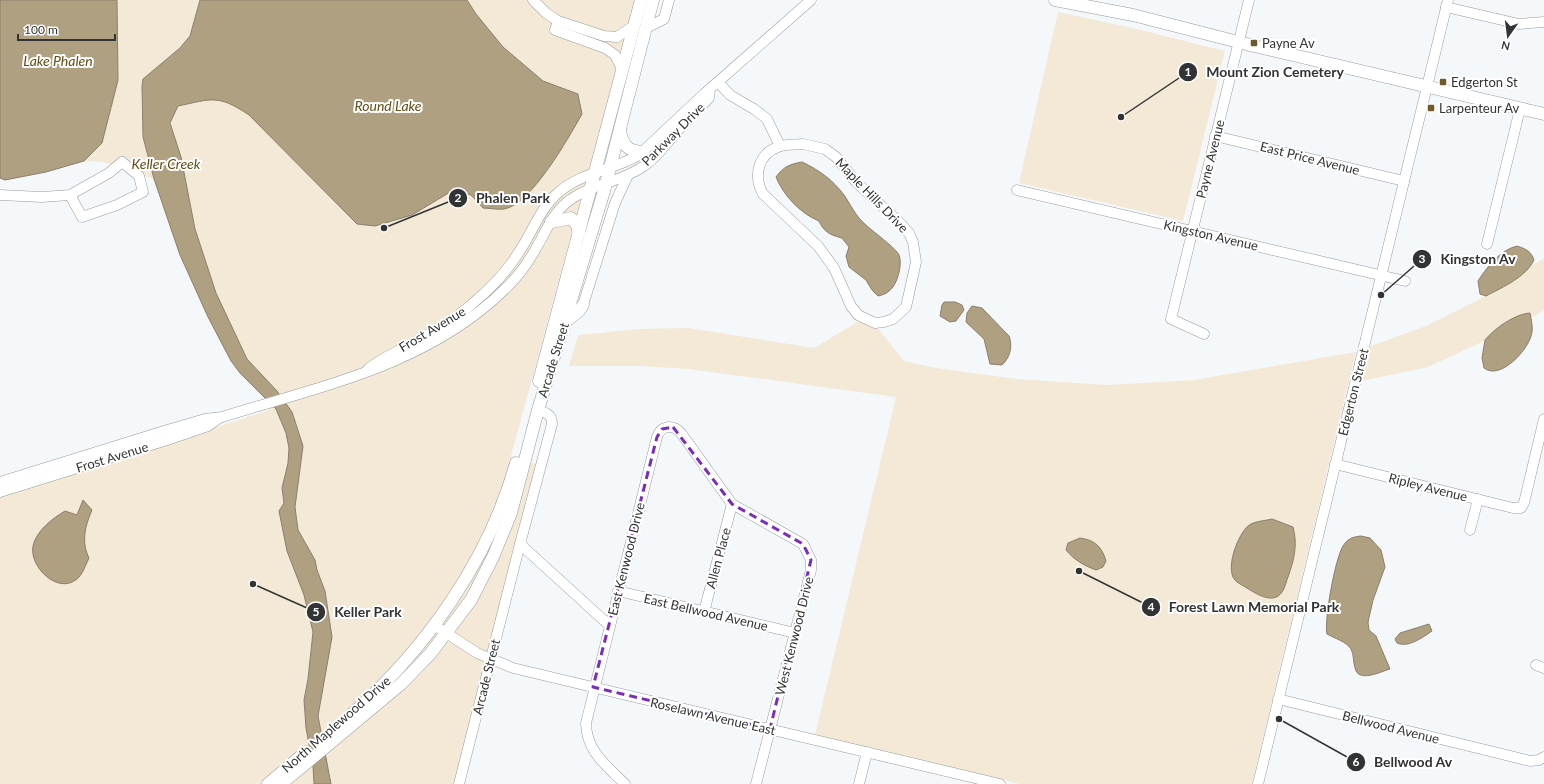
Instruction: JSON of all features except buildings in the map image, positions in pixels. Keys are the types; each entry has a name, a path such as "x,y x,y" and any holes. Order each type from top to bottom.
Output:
{"main road":[{"name":"Arcade Street","path":"535,409 610,169 620,129 640,26 641,0"},
{"name":"Arcade Street","path":"560,326 579,234 623,71 640,26 653,0"},
{"path":"1055,0 1126,14 1427,88 1544,114"},
{"path":"620,129 623,143 628,149 642,152"},
{"path":"551,222 571,218 577,225 579,234"},
{"path":"560,326 579,311 583,305"},
{"name":"North Maplewood Drive","path":"340,729 418,646 467,576 493,525 535,409"},
{"name":"North Maplewood Drive","path":"268,784 294,768 340,729 401,684 447,634 481,582 504,532 535,409"},
{"name":"North Maplewood Drive","path":"281,784 294,768"}],"street":[{"path":"533,0 546,13 558,21 585,36 598,39 617,36 640,26 664,20 668,0"},
{"name":"Parkway Drive","path":"610,169 627,162 642,152 704,94 810,0"},
{"name":"Payne Avenue","path":"1204,334 1171,319 1240,42 1249,0"},
{"path":"1447,4 1519,24 1544,22"},
{"name":"Edgerton Street","path":"1258,784 1447,4"},
{"path":"598,39 615,55 623,71"},
{"path":"714,86 754,109 767,119 780,146"},
{"name":"Parkway Drive","path":"606,182 645,166 709,98 714,86"},
{"path":"1487,244 1520,109"},
{"name":"East Price Avenue","path":"1216,136 1404,181"},
{"name":"Maple Hills Drive","path":"803,144 825,149 836,157 856,182 898,221 909,234 914,242 916,262 906,307 893,319 875,323 858,315 851,306 834,268 818,246 763,194 757,179 760,163 771,150 780,146 803,144"},
{"path":"0,195 42,197 70,195 109,173 122,162 139,176 142,192 117,205 82,216 70,195"},
{"name":"Frost Avenue","path":"365,372 380,359 411,344 444,325 471,305 497,282 518,254 549,201 560,190 578,180 610,169"},
{"path":"583,305 615,203 628,174"},
{"name":"Frost Avenue","path":"0,482 171,429 205,419 222,417 298,394 382,367 413,354 454,330 480,312 506,289 524,267 551,222 565,204 592,187 606,182"},
{"name":"Kingston Avenue","path":"1017,190 1404,281"},
{"name":"Arcade Street","path":"459,784 490,659 552,424 552,418 547,413 535,409"},
{"name":"Frost Avenue","path":"0,492 167,440 208,426 222,417"},
{"name":"Ripley Avenue","path":"1335,464 1513,508 1521,508 1524,503 1544,419"},
{"name":"East Kenwood Drive","path":"625,784 597,755 587,738 586,723 609,625 657,437 662,429 669,427 678,429 732,504"},
{"path":"1470,530 1478,499"},
{"name":"Allen Place","path":"704,612 732,504"},
{"name":"West Kenwood Drive","path":"732,504 803,544 811,560 811,570 756,784"},
{"path":"520,544 609,625"},
{"name":"East Bellwood Avenue","path":"618,591 795,633"},
{"name":"Roselawn Avenue East","path":"434,625 490,659 513,668 867,752 960,779 1000,784"},
{"name":"Bellwood Avenue","path":"1278,699 1527,760 1534,761 1544,757"},
{"path":"859,784 867,752"}],"highlighted area":[{"path":"673,427 732,504 803,544 811,560 770,729 593,687 657,437 662,429"}],"shaded area":[{"path":"117,0 200,0 190,36 180,48 143,79 143,137 154,179 103,162 84,161 102,143 118,80"},
{"path":"467,0 635,0 511,456 536,464 455,784 331,784 325,756 313,766 314,784 0,784 0,493 61,478 269,410 272,385 247,359 216,293 195,229 181,157 170,123 178,106 221,99 232,104 412,215 452,191 471,195 483,208 520,201 550,167 582,114 580,95 556,87 547,82 510,54 491,34 474,12"},
{"path":"1058,12 1137,29 1225,51 1183,221 1019,183"},
{"path":"1544,258 1544,310 1525,322 1428,367 1362,381 1371,346 1426,326 1478,300"},
{"path":"859,321 876,326 904,361 936,368 1017,379 1108,385 1194,380 1356,352 1252,784 1020,784 815,735 896,397 689,369 639,366 569,366 578,335 639,329 689,328 814,348"}],"water":[{"name":"Lake Phalen","path":"0,0 117,0 118,80 102,143 84,161 46,172 5,180 0,178"},
{"name":"Round Lake","path":"200,0 467,0 476,14 503,47 543,81 578,94 582,114 548,169 526,196 515,205 504,209 483,208 471,195 452,191 412,215 375,226 357,224 249,115 238,108 222,101 215,100 207,100 178,106 170,123 181,157 195,229 216,293 247,359 277,391 292,412 303,446 295,507 298,530 315,560 325,591 332,637 318,716 331,784 314,784 313,766 306,728 304,700 308,679 313,632 304,595 287,551 279,511 284,503 282,488 288,463 289,448 286,433 276,409 240,373 231,361 208,317 180,255 154,179 143,137 143,79 180,48 190,36"},
{"path":"802,162 814,168 830,180 844,195 862,222 889,244 899,255 900,269 897,280 887,293 878,296 866,280 849,267 846,256 849,247 842,238 834,236 828,232 823,228 819,221 799,209 779,184 776,177 781,171 787,166"},
{"path":"1517,246 1530,252 1534,260 1526,272 1507,285 1486,296 1480,294 1478,281 1486,270 1494,260 1505,251"},
{"path":"944,302 955,302 962,305 964,310 956,321 950,322 940,316"},
{"path":"972,306 982,308 1009,336 1011,344 1010,352 1002,365 990,364 984,339 966,322 967,313"},
{"path":"1530,313 1532,332 1526,347 1506,367 1491,371 1484,368 1482,358 1485,340 1506,322 1518,316"},
{"path":"83,500 92,510 87,522 85,534 85,546 89,558 77,579 69,583 62,584 46,576 40,570 33,554 33,546 41,530 55,517 65,511 77,515"},
{"path":"1272,519 1293,527 1295,552 1284,589 1279,596 1270,598 1255,593 1237,582 1233,577 1231,565 1234,550 1244,530 1253,523"},
{"path":"1361,536 1370,538 1381,550 1385,567 1373,600 1368,622 1369,630 1376,636 1390,669 1365,676 1360,675 1357,672 1354,666 1352,651 1349,647 1343,642 1327,634 1326,627 1331,590 1340,553 1345,543 1353,537"},
{"path":"1080,538 1094,542 1100,548 1106,561 1103,567 1096,570 1088,567 1069,554 1066,550 1068,543"},
{"path":"1429,624 1432,631 1419,639 1406,644 1397,643 1395,639 1400,633"}],"place":[{"name":"Payne Av","path":"1254,43"},
{"name":"Edgerton St","path":"1443,82"},
{"name":"Larpenteur Av","path":"1431,108"},
{"name":"Mount Zion Cemetery","path":"1121,117"},
{"name":"Phalen Park","path":"384,228"},
{"name":"Kingston Av","path":"1381,295"},
{"name":"Forest Lawn Memorial Park","path":"1079,571"},
{"name":"Keller Park","path":"253,584"},
{"name":"Bellwood Av","path":"1279,719"}],"water label":[{"name":"Keller Creek","path":"166,163"}]}
